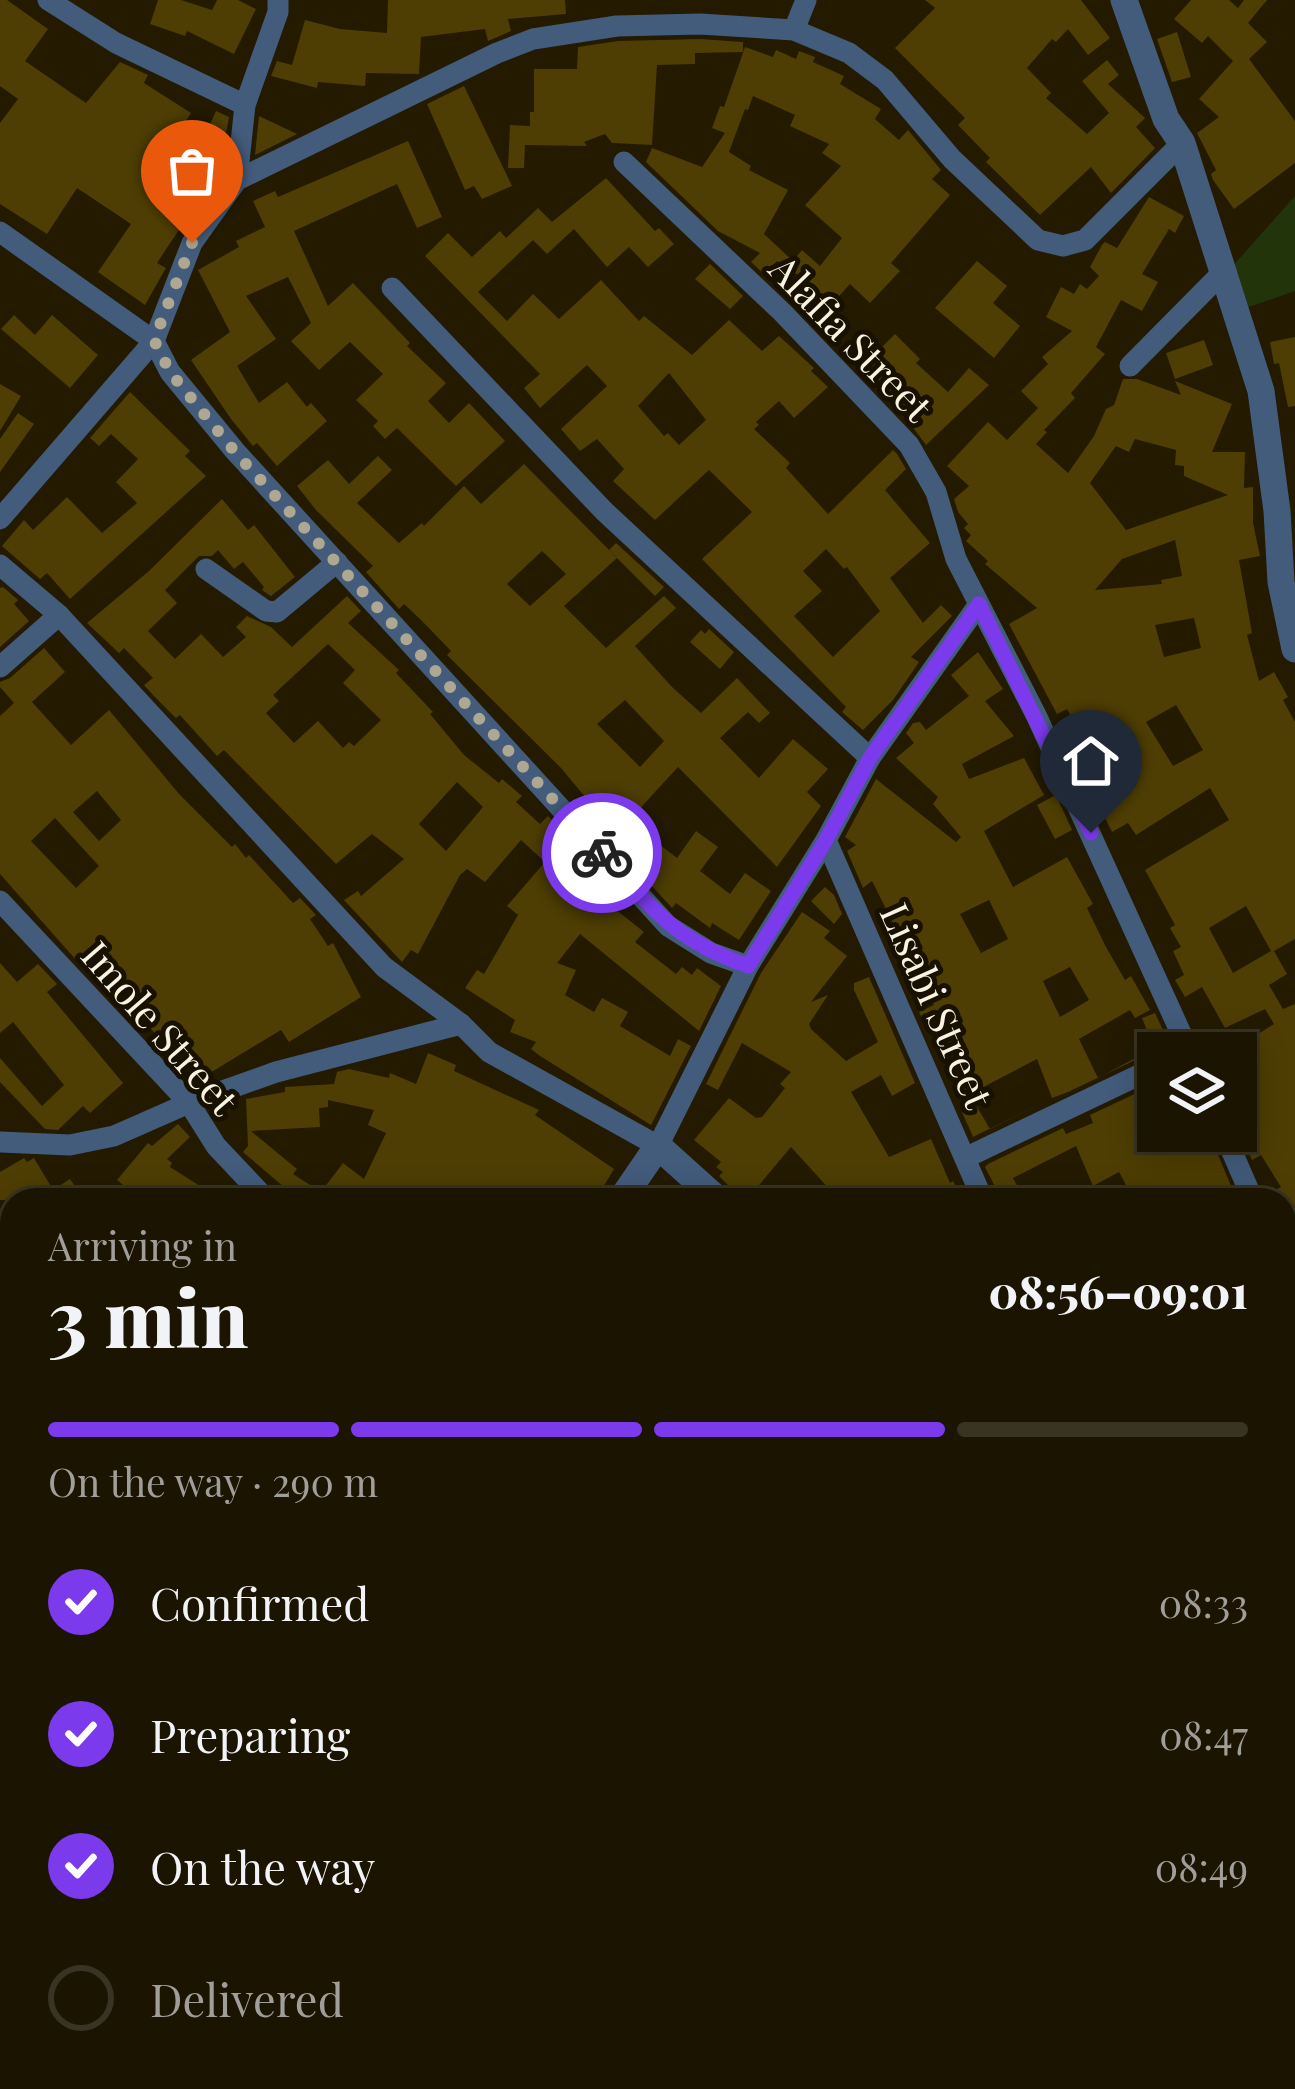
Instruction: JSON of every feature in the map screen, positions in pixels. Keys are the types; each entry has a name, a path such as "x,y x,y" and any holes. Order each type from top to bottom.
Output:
{"street":[{"path":"48,0 116,43 245,105"},
{"path":"237,180 245,105 278,0"},
{"path":"794,30 806,0"},
{"path":"1124,0 1166,119 1182,143 1261,391 1286,509 1281,582 1295,649"},
{"path":"0,519 154,340 192,243 237,180 533,39 616,26 700,24 794,30 849,53 885,80 952,159 1038,240 1063,246 1084,240 1182,143"},
{"name":"Alafia Street","path":"624,162 782,312 909,445 936,492 956,559 1037,717 1180,1032"},
{"path":"0,232 154,340 170,372 209,420 668,926 711,953 748,966"},
{"path":"1130,366 1223,272"},
{"path":"392,288 604,512 870,758"},
{"path":"206,569 266,610 277,612 337,562"},
{"path":"0,565 59,616 385,967 461,1024 489,1052 658,1146 705,1188"},
{"path":"629,1188 658,1146 748,966 870,758 979,604"},
{"path":"0,667 59,616"},
{"name":"Lisabi Street","path":"826,840 978,1188"},
{"name":"Imole Street","path":"0,901 189,1102 216,1147 255,1188"},
{"path":"0,1142 70,1145 114,1136 189,1102 309,1061 461,1024"},
{"path":"965,1158 1137,1076"},
{"path":"1232,1152 1247,1188"}],"green space":[{"path":"1295,196 1295,291 1240,310 1229,270"}],"building":[{"path":"0,0 7,0 48,29 25,61 86,103 120,62 148,75 144,83 191,113 152,174 194,207 157,263 166,268 145,305 98,272 131,224 77,188 47,234 0,204 0,123 18,99 0,86"},
{"path":"158,0 181,0 212,10 217,0 238,0 256,9 234,54 187,31 185,36 150,24"},
{"path":"388,0 565,0 566,14 508,19 511,31 488,41 485,29 421,37 419,74 366,73 365,86 318,82 317,88 271,76 277,61 292,65 305,20 387,33"},
{"path":"925,0 1081,0 1110,38 1088,55 1068,29 1056,42 1052,39 1027,68 1051,93 1046,98 1087,134 1109,113 1082,81 1107,60 1119,75 1108,84 1145,118 1136,127 1155,148 1111,193 1091,167 1040,215 986,162 990,158 958,125 965,118 895,48 935,8"},
{"path":"1191,0 1229,0 1238,8 1244,0 1267,0 1248,23 1267,42 1249,59 1295,121 1295,163 1234,209 1213,180 1211,174 1216,170 1197,133 1219,117 1199,99 1233,61 1208,36 1202,43 1174,19"},
{"path":"1177,32 1191,77 1172,82 1157,39"},
{"path":"700,39 743,42 743,52 695,53 695,64 657,65 652,145 612,143 605,134 584,142 587,146 525,145 524,168 508,168 510,125 530,126 530,112 534,112 534,69 577,69 578,47"},
{"path":"745,47 773,57 776,50 796,59 799,51 844,76 840,84 881,109 875,119 899,140 908,130 941,170 932,179 950,195 891,263 900,271 870,303 850,284 814,324 793,302 807,281 777,261 764,274 751,262 760,253 718,231 646,162 652,148 702,167 725,133 712,128 720,106 724,107","holes":["753,96 795,115 790,126 829,144 822,153 841,166 805,205 842,238 820,266 802,250 793,261 764,234 788,190 749,170 751,166 729,152"]},
{"path":"464,86 512,186 482,199 474,186 465,190 427,104"},
{"path":"216,111 229,117 206,176 190,168"},
{"path":"259,116 297,134 255,155"},
{"path":"408,141 442,217 417,228 397,184 294,231 328,306 353,283 446,383 428,401 449,423 469,403 505,441 456,486 397,428 385,439 373,426 378,421 356,400 383,374 350,342 319,370 291,341 311,323 288,277 246,296 276,339 237,366 259,403 287,382 307,407 311,403 327,421 277,466 231,419 191,360 230,332 198,270 239,247 236,241 265,227 253,201 275,191 278,197"},
{"path":"606,178 655,231 659,228 674,244 648,267 629,247 607,267 574,229 547,254 533,240 478,292 507,321 533,294 559,319 601,280 639,321 644,316 692,355 729,320 762,351 779,336 828,387 794,418 779,401 754,429 790,463 786,468 828,514 893,450 897,454 906,469 885,490 930,543 890,578 923,623 941,605 952,616 911,657 919,662 893,700 863,730 702,559 752,512 709,470 655,520 613,481 624,469 597,439 580,451 561,429 607,386 587,365 540,408 524,388 540,374 425,256 448,233 472,257 500,231 506,238 538,208 552,222","holes":["669,373 706,420 679,445 668,433 664,436 638,406","826,549 847,567 880,611 833,657 794,616 822,591 803,571"]},
{"path":"1149,197 1184,216 1175,233 1169,229 1142,274 1158,282 1142,311 1121,300 1096,347 1105,354 1036,444 1068,473 1106,409 1114,405 1123,379 1137,379 1181,395 1175,381 1232,404 1212,452 1245,452 1244,488 1253,487 1253,523 1260,556 1239,560 1252,633 1247,635 1259,681 1274,672 1295,722 1295,939 1274,951 1287,974 1269,985 1283,1009 1295,1004 1295,1188 1279,1188 1261,1155 1252,1160 1248,1152 1257,1152 1257,1035 1274,1024 1265,1009 1225,1028 1202,987 1185,997 1175,980 1184,975 1173,951 1181,947 1170,928 1175,925 1145,870 1229,820 1210,788 1136,835 1128,823 1112,832 1067,742 1083,736 1067,709 1057,714 1009,624 1037,608 985,564 988,561 966,541 971,535 964,528 968,524 954,499 969,486 947,466 988,422 1007,440 1038,408 1021,391 1048,364 1042,357 1072,331 1046,317 1061,287 1074,294 1080,284 1087,289 1099,276 1090,267 1102,245 1117,248","holes":["1135,439 1176,450 1175,465 1184,466 1184,476 1228,495 1126,530 1090,483 1116,446 1129,452","1175,540 1182,576 1161,580 1162,584 1095,590 1122,559","1194,618 1201,648 1164,657 1155,625","1176,705 1203,750 1173,766 1146,722","1246,906 1271,951 1233,973 1209,928"]},
{"path":"977,261 1007,286 993,303 1020,326 994,358 935,308"},
{"path":"710,264 743,296 730,309 695,279"},
{"path":"14,315 35,335 52,315 98,355 70,388 1,329"},
{"path":"895,334 920,359 916,363 948,392 969,368 989,385 926,445 912,426 916,423 860,369"},
{"path":"1295,337 1295,406 1288,407 1270,342"},
{"path":"1204,340 1213,365 1175,379 1166,353"},
{"path":"0,384 21,396 0,431"},
{"path":"130,392 190,451 185,456 206,476 70,599 47,573 40,579 2,546 24,520 33,530 67,497 102,533 137,503 116,482 138,459 111,434 99,446 90,438"},
{"path":"18,413 34,424 0,472 0,439"},
{"path":"378,456 392,470 357,503 399,543 422,523 424,526 464,486 481,504 524,464 617,558 564,606 606,648 664,596 676,608 635,646 672,687 701,713 737,678 770,713 759,723 748,712 720,738 759,778 793,739 828,769 807,792 821,806 777,867 678,767 630,822 634,825 613,843 579,806 586,798 561,768 447,655 451,651 422,621 404,604 399,609 366,572 373,566 297,486 328,460 349,484","holes":["542,551 566,574 530,606 507,584","625,700 664,741 640,767 597,724"]},
{"path":"222,499 248,530 254,525 295,577 271,596 243,562 234,569 218,550 212,556 199,556 165,590 177,603 148,631 175,659 201,634 223,657 246,637 236,627 247,616 271,627 292,647 347,596 361,611 348,623 399,670 396,673 464,755 522,796 516,802 540,824 548,816 584,856 571,874 644,932 635,942 676,974 682,967 692,975 697,968 721,986 699,1031 580,934 557,963 576,970 565,995 594,1012 602,998 628,1012 620,1026 670,1056 678,1039 691,1046 651,1125 540,1056 531,1049 536,1042 510,1032 515,1020 465,988 477,970 484,974 518,915 507,906 545,862 521,840 485,882 467,869 418,954 411,950 402,962 344,900 358,891 361,896 404,859 372,834 336,864 224,750 217,756 180,715 176,718 154,696 144,685 153,678 124,648 119,653 87,623 149,571","holes":["328,644 355,670 343,683 381,720 354,746 349,742 343,748 318,721 294,743 266,713 279,701 273,695","457,782 483,807 446,851 419,824"]},
{"path":"616,543 664,587 655,596 609,550"},
{"path":"0,588 18,600 14,604 29,621 0,647"},
{"path":"709,629 734,652 720,669 690,642 701,630 705,634"},
{"path":"44,648 65,672 32,702 71,745 109,710 180,795 232,847 235,844 246,858 249,855 293,903 300,898 316,915 310,919 328,946 333,943 361,997 289,1042 281,1030 200,1079 178,1044 170,1051 116,988 109,985 104,990 0,874 0,716 14,703 0,682","holes":["97,791 121,820 99,841 73,812","55,818 99,866 76,888 31,841"]},
{"path":"978,652 1003,689 985,701 1014,736 962,764 969,779 1024,758 1044,795 984,831 1013,887 1067,857 1093,904 1087,908 1106,947 1125,980 1131,976 1150,1010 1135,1018 1130,1010 1079,1039 1098,1078 1052,1098 1037,1059 964,1097 954,1077 964,1073 938,1020 926,1026 919,1012 934,1005 872,881 863,888 847,851 856,845 845,837 876,779 956,842 961,837 933,804 938,797 896,758 914,743 906,733 913,723 920,722 926,730 969,696 951,675","holes":["989,900 1008,939 981,953 960,914","1070,967 1089,1000 1060,1017 1043,981"]},
{"path":"1056,795 1072,830 1055,839 1037,805"},
{"path":"696,831 718,847 700,871 730,894 745,873 771,891 739,940 712,923 710,928 676,903 672,908 631,863 651,838 677,858"},
{"path":"825,887 842,914 834,924 811,901"},
{"path":"802,912 830,931 824,938 847,956 811,1002 828,995 809,1024 811,1029 846,1061 878,1042 854,990 854,983 869,977 915,1083 892,1096 881,1075 851,1092 889,1157 931,1139 957,1188 828,1188 791,1147 757,1188 731,1188 719,1176 723,1172 716,1167 721,1162 694,1140 729,1098 756,1118 762,1117 785,1088 780,1084 791,1072 742,1043 718,1090 706,1084 761,973"},
{"path":"0,963 17,982 38,964 57,984 47,992 123,1083 90,1113 83,1106 58,1130 45,1129 0,1082 0,1058 42,1106 64,1085 13,1022 0,1033"},
{"path":"1155,1013 1164,1032 1148,1032 1142,1018"},
{"path":"428,1053 456,1065 454,1071 539,1110 535,1115 614,1169 602,1188 324,1188 343,1163 364,1179 386,1133 368,1125 374,1110 328,1100 328,1107 319,1108 320,1127 251,1131 297,1169 293,1174 315,1188 285,1188 243,1152 248,1146 246,1099 285,1092 285,1087 334,1084 337,1072 349,1069 389,1078 390,1073 416,1084"},
{"path":"1137,1093 1137,1152 1217,1152 1232,1188 1128,1188 1119,1172 1093,1186 1076,1146 1013,1178 1018,1188 996,1188 985,1167 988,1164 1063,1128 1066,1134 1093,1123 1090,1115"},
{"path":"976,1105 990,1129 973,1137 962,1112"},
{"path":"178,1124 190,1137 167,1159 170,1167 203,1188 127,1188 117,1180 148,1143 152,1146"},
{"path":"24,1158 27,1162 34,1158 52,1188 0,1188 0,1172"}],"way so far":[{"path":"192,243 154,340 170,372 235,452 602,853"}],"route":[{"path":"602,853 668,926 711,953 748,966 870,758 979,604 1091,833"}]}
